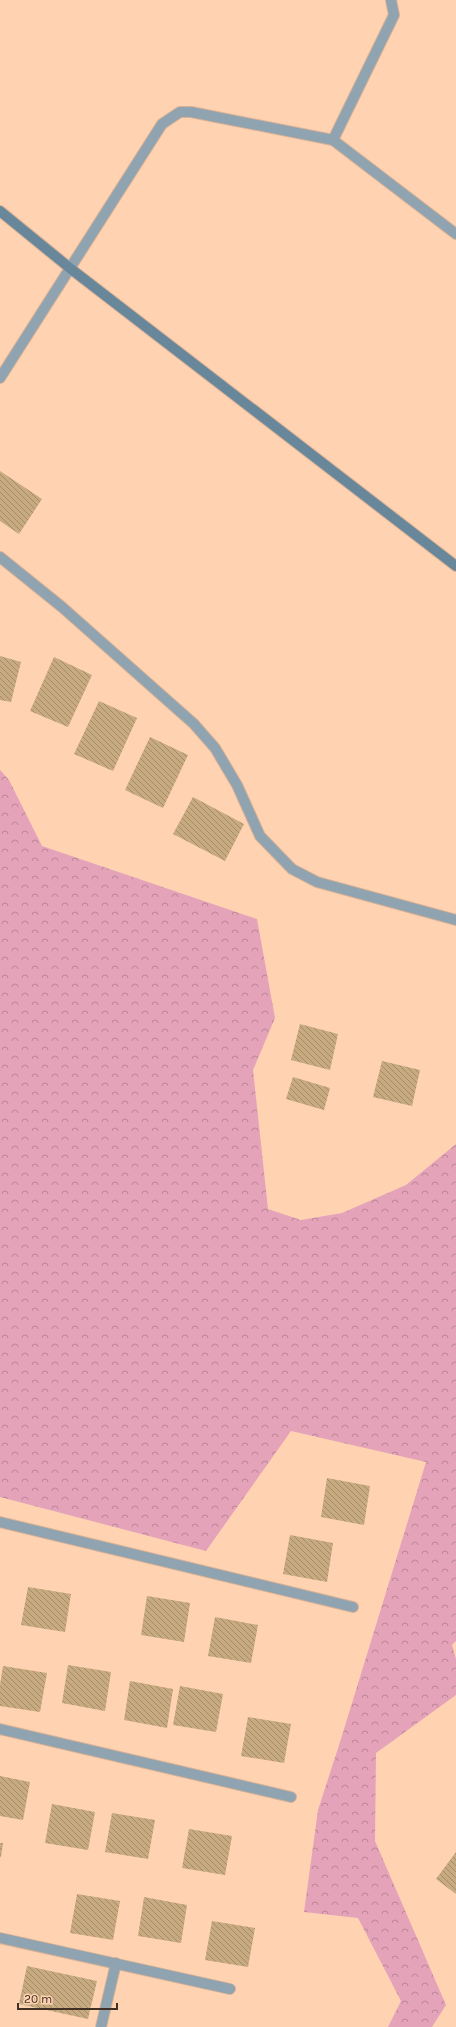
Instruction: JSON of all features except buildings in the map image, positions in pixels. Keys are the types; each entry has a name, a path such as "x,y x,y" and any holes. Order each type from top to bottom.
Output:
{"street":[{"path":"333,140 394,15 391,0"},
{"path":"0,378 71,269 162,124 180,112 191,112 333,140 456,234"},
{"path":"0,212 71,269 456,566"},
{"path":"0,557 62,607 194,724 215,748 234,779 260,836 292,869 317,882 456,920"},
{"path":"0,1522 353,1607"},
{"path":"0,1729 291,1797"},
{"path":"0,1938 230,1989"},
{"path":"101,2027 116,1963"}],"green space":[{"path":"0,770 9,780 42,846 257,919 275,1018 253,1070 268,1209 301,1220 342,1213 406,1185 456,1144 456,1641 452,1645 456,1659 456,1695 376,1753 375,1841 446,2005 432,2027 388,2027 401,2001 358,1918 304,1912 318,1810 426,1462 291,1431 206,1551 0,1497"}]}
